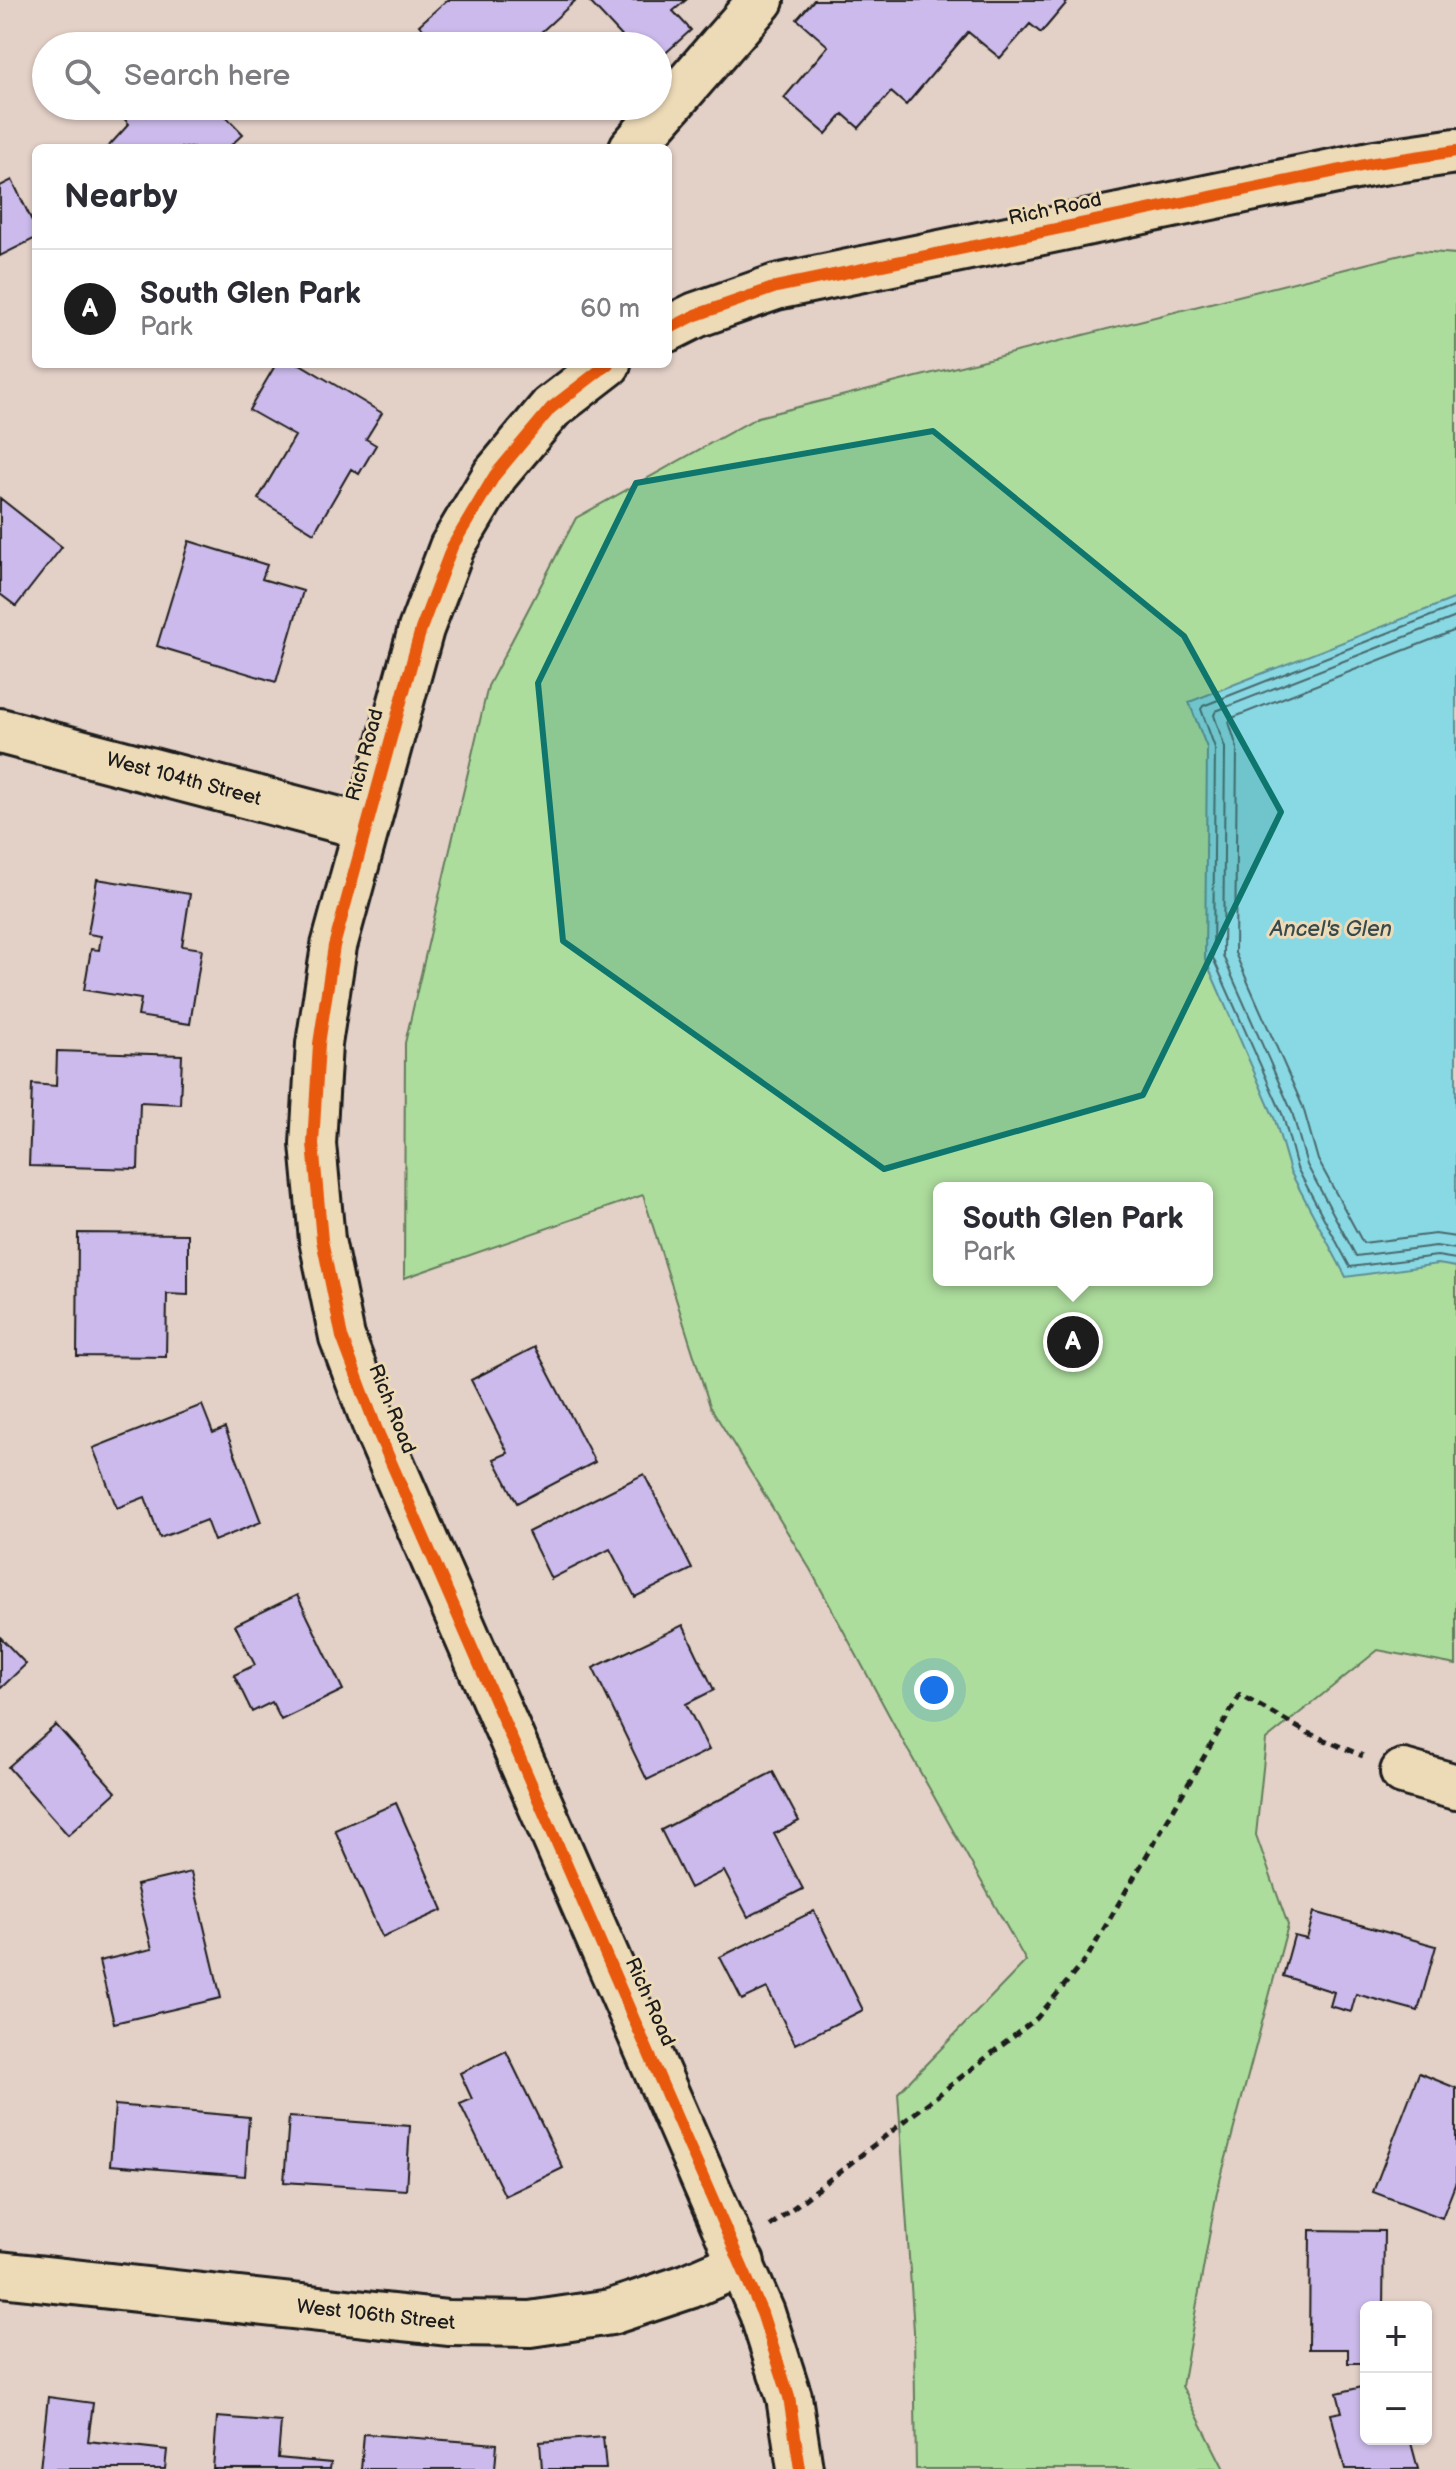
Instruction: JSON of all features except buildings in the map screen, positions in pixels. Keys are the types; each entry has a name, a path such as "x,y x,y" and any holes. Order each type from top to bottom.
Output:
{"street":[{"path":"672,102 761,0"},
{"path":"635,144 656,120"},
{"name":"Rich Road","path":"672,327 696,315 776,287 1375,163 1456,151"},
{"name":"Rich Road","path":"603,368 551,408 495,475 452,547 421,629 334,946 319,1044 313,1144 322,1240 342,1337 377,1430 762,2313 789,2397 800,2469"},
{"name":"West 104th Street","path":"0,731 366,827"},
{"path":"1403,1772 1456,1787"},
{"name":"West 106th Street","path":"0,2274 448,2323 530,2324 611,2312 689,2286 739,2256"}],"path":[{"path":"739,2256 1037,2018 1087,1958 1240,1695 1308,1733 1403,1772"}],"highlighted area":[{"path":"933,431 1184,636 1281,812 1143,1095 884,1169 563,941 538,683 636,483"}],"green space":[{"path":"1417,251 1456,254 1456,1665 1378,1650 1266,1740 1256,1835 1288,1925 1217,2192 1182,2386 1224,2469 916,2469 914,2331 898,2093 1026,1961 810,1569 710,1406 643,1195 404,1278 405,1043 488,686 576,518 758,417"}],"water":[{"name":"Ancel's Glen","path":"1456,598 1456,1267 1438,1264 1346,1277 1290,1171 1275,1120 1205,959 1207,748 1189,702"}],"cycle path":[{"path":"672,327 696,315 776,287 1375,163 1456,151"},
{"path":"603,368 551,408 495,475 452,547 421,629 334,946 319,1044 313,1144 322,1240 342,1337 377,1430 762,2313 789,2397 800,2469"}],"place":[{"name":"South Glen Park","path":"1073,1342"}]}
